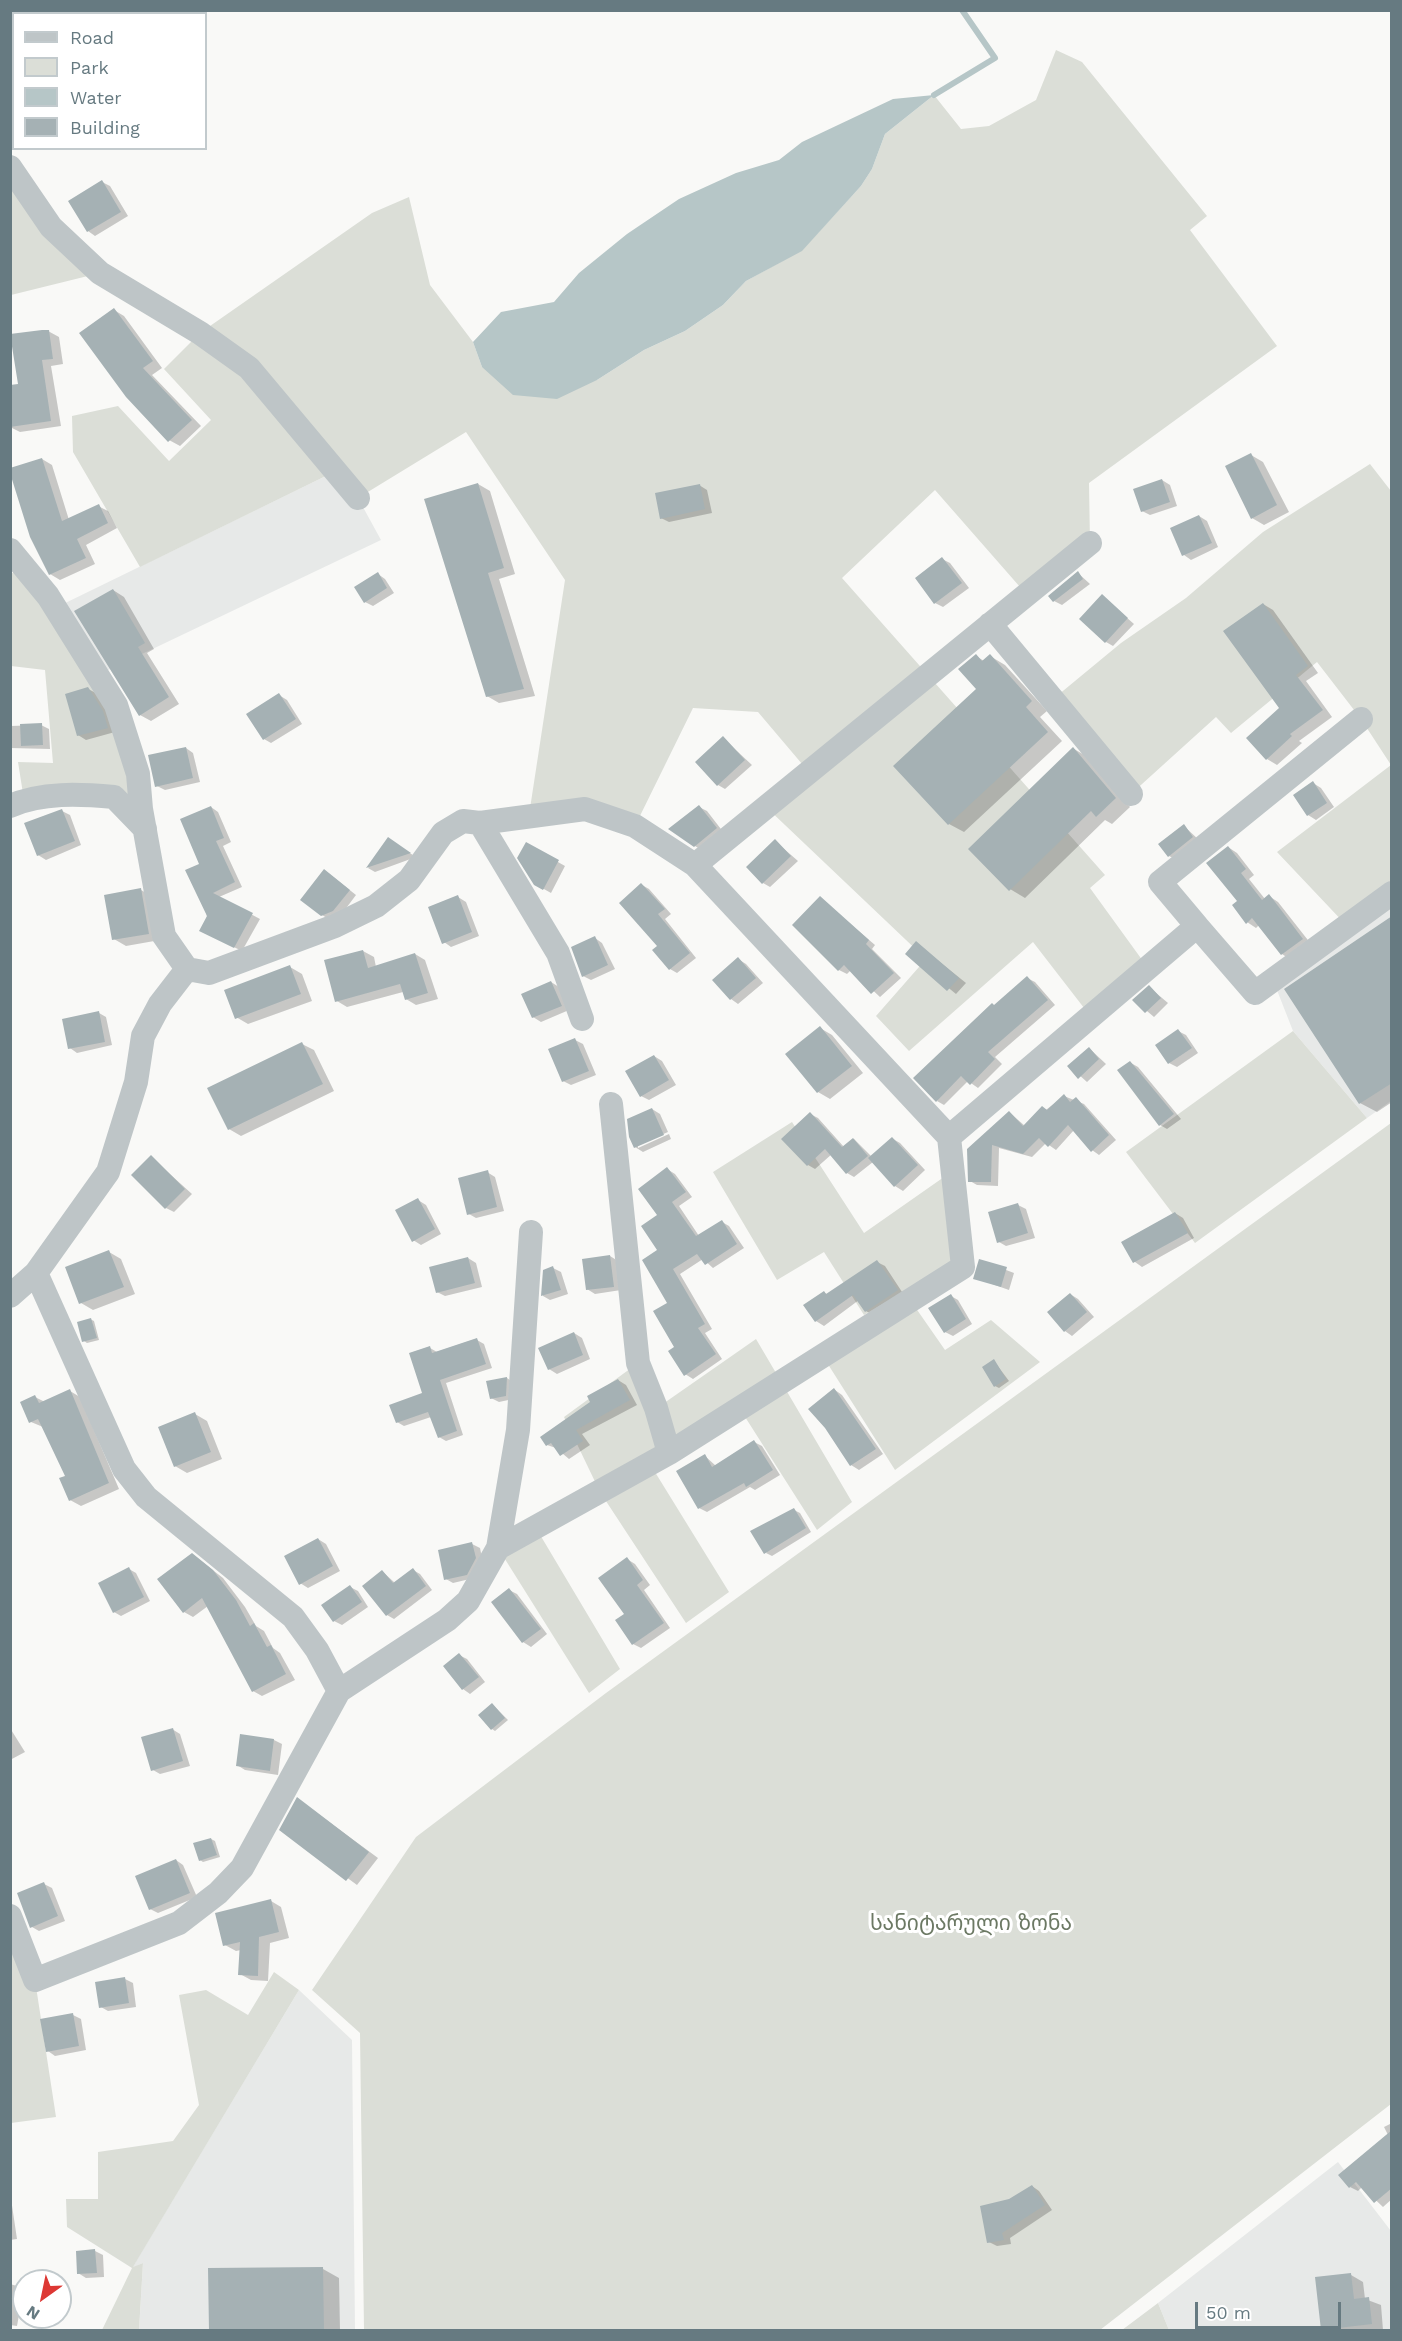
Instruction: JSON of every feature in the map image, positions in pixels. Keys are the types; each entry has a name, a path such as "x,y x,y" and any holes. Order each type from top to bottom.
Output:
{"street":[{"path":"10,167 51,227 100,273 200,333 249,368 358,498"},
{"path":"695,865 1090,543"},
{"path":"10,550 48,596 117,705 138,774 164,936 187,969 209,973 220,970 335,926 376,906 410,880 443,833 453,825 463,821 480,823 585,809 635,826 695,865 949,1137 963,1267 669,1453 498,1548"},
{"path":"990,624 1131,794"},
{"path":"1361,719 1160,882 1255,993 1392,893"},
{"path":"10,806 24,800 76,794 114,797 145,828"},
{"path":"480,823 558,952 582,1019"},
{"path":"949,1137 1197,926"},
{"path":"10,1296 36,1273 108,1172 136,1082 144,1036 160,1005 187,969"},
{"path":"611,1104 638,1363 656,1408 669,1453"},
{"path":"12,1927 35,1980 179,1923 199,1909 242,1868 339,1690 447,1620 468,1601 498,1548 518,1430 531,1232"},
{"path":"36,1273 124,1469 146,1497 293,1617 317,1650 339,1690"}],"shaded area":[{"path":"336,471 358,498 381,540 98,675 55,608"},
{"path":"1391,893 1391,1101 1367,1118 1293,1031 1273,980"},
{"path":"299,1990 352,2040 355,2330 139,2330 143,2263 132,2268"},
{"path":"1338,2162 1391,2231 1391,2330 1169,2330 1158,2303"}],"green space":[{"path":"1056,50 1082,62 1207,216 1190,230 1277,346 1089,483 1090,543 1027,595 935,490 842,578 1105,875 1090,888 1148,968 1091,1017 1033,942 909,1051 876,1016 926,959 765,806 808,771 758,712 693,708 635,826 529,815 565,580 466,432 358,498 336,471 140,567 73,452 72,416 118,406 169,461 211,420 164,369 200,333 372,213 409,197 430,285 473,342 482,367 597,380 644,350 685,331 723,305 746,281 802,250 861,186 872,169 885,134 934,95 961,129 989,126 1036,100"},
{"path":"10,167 100,273 11,295"},
{"path":"1370,464 1391,491 1391,765 1361,719 1317,662 1231,733 1216,717 1131,794 1052,700 1121,643 1186,598 1263,532"},
{"path":"23,566 116,705 141,809 114,797 24,800 18,762 53,763 45,670 11,666 11,574"},
{"path":"1391,765 1391,893 1347,926 1277,852"},
{"path":"1293,1031 1367,1118 1195,1243 1126,1152"},
{"path":"792,1122 864,1233 954,1170 957,1260 864,1315 824,1252 777,1280 713,1172"},
{"name":"სანიტარული ზონა","path":"1391,1123 1391,2104 1100,2330 364,2330 360,2033 312,1990 416,1837 606,1693"},
{"path":"913,1304 945,1350 991,1320 1040,1362 895,1470 824,1358"},
{"path":"756,1339 852,1502 817,1530 740,1409 650,1464 729,1592 686,1623 600,1492 564,1417 638,1363 657,1408"},
{"path":"536,1528 620,1669 589,1693 498,1548"},
{"path":"10,1934 35,1980 56,2117 11,2123"},
{"path":"274,1972 299,1990 133,2267 143,2263 139,2330 102,2330 132,2268 67,2227 66,2199 98,2199 98,2152 173,2141 199,2105 179,1995 206,1990 248,2015"},
{"path":"1158,2303 1169,2330 1122,2330"}],"water":[{"path":"934,95 885,134 872,169 861,186 802,251 746,281 723,305 685,331 644,350 597,380 557,399 513,395 482,367 473,342 501,312 554,302 579,273 627,234 679,199 736,173 779,160 802,142 893,99"}],"building":[{"path":"102,180 121,212 87,232 68,201"},
{"path":"114,308 153,361 143,368 192,420 168,442 126,397 79,333"},
{"path":"49,330 53,359 42,360 51,421 10,427 10,385 18,384 10,334"},
{"path":"1251,453 1277,505 1251,519 1225,466"},
{"path":"42,458 62,521 99,504 108,523 77,539 86,558 49,575 30,537 10,473 10,468"},
{"path":"1162,479 1170,502 1141,512 1133,489"},
{"path":"478,483 504,568 488,573 524,689 486,697 424,499"},
{"path":"700,484 705,509 660,519 655,493"},
{"path":"1199,515 1212,543 1182,556 1170,528"},
{"path":"942,557 962,583 934,604 915,578"},
{"path":"1078,571 1083,579 1053,602 1048,596"},
{"path":"378,572 387,588 364,603 354,587"},
{"path":"113,589 145,643 138,647 169,697 139,716 74,611"},
{"path":"1102,594 1128,618 1105,643 1079,619"},
{"path":"1263,603 1308,666 1296,675 1323,710 1290,734 1292,736 1266,760 1246,738 1279,708 1223,631"},
{"path":"976,654 982,661 990,654 1032,701 1026,707 1048,732 948,825 893,766 976,689 958,669"},
{"path":"88,687 103,711 108,728 77,736 65,694"},
{"path":"279,693 296,719 263,740 246,714"},
{"path":"42,723 43,745 21,746 20,724"},
{"path":"723,736 745,760 717,786 695,762"},
{"path":"186,747 193,778 155,787 148,755"},
{"path":"1073,747 1116,798 1096,817 1091,811 1009,891 968,849"},
{"path":"1313,781 1327,803 1307,816 1293,795"},
{"path":"699,805 717,828 694,847 668,829"},
{"path":"211,806 224,838 216,841 235,882 213,893 253,913 234,948 199,931 207,916 185,870 199,864 180,819"},
{"path":"62,809 75,841 37,856 24,823"},
{"path":"1184,824 1193,837 1168,857 1158,844"},
{"path":"388,837 411,853 366,868"},
{"path":"775,839 791,856 762,884 746,867"},
{"path":"526,842 559,860 543,890 534,885 517,858"},
{"path":"1228,846 1246,869 1241,873 1262,900 1269,894 1303,939 1281,955 1252,918 1246,924 1232,905 1237,901 1206,863"},
{"path":"324,869 350,890 333,911 321,916 300,900"},
{"path":"641,883 665,909 658,914 690,953 669,970 652,950 657,946 619,903"},
{"path":"141,888 149,934 112,940 104,895"},
{"path":"458,895 472,932 442,944 428,907"},
{"path":"820,896 869,940 866,944 894,973 871,994 844,965 838,971 792,925"},
{"path":"1392,916 1392,1083 1359,1104 1284,989"},
{"path":"595,936 608,965 582,977 571,947"},
{"path":"916,941 959,978 947,991 905,954"},
{"path":"363,950 368,968 415,953 428,993 405,1000 400,984 335,1002 324,960"},
{"path":"738,957 756,978 730,1000 712,980"},
{"path":"290,965 301,994 235,1019 224,990"},
{"path":"1027,976 1048,1000 988,1052 995,1059 970,1085 961,1076 936,1102 913,1078 992,1003 994,1005"},
{"path":"551,981 562,1006 532,1018 521,994"},
{"path":"1149,985 1161,998 1145,1013 1132,1000"},
{"path":"99,1011 105,1042 68,1049 62,1019"},
{"path":"820,1026 852,1066 817,1093 785,1054"},
{"path":"1178,1029 1192,1048 1168,1064 1155,1045"},
{"path":"575,1038 589,1071 562,1082 548,1049"},
{"path":"302,1042 323,1084 228,1130 207,1088"},
{"path":"1089,1047 1099,1059 1078,1079 1067,1066"},
{"path":"654,1055 669,1080 640,1097 625,1071"},
{"path":"1130,1061 1174,1114 1159,1126 1117,1070"},
{"path":"1064,1094 1070,1102 1076,1097 1109,1135 1091,1152 1068,1125 1048,1147 1039,1138 1023,1154 992,1145 991,1182 968,1182 967,1149 1009,1111 1023,1126 1042,1106 1047,1110"},
{"path":"652,1108 664,1135 634,1148 629,1137 627,1119"},
{"path":"810,1112 842,1147 853,1138 868,1156 846,1174 825,1149 807,1166 781,1139"},
{"path":"892,1137 918,1165 894,1187 868,1158"},
{"path":"151,1155 185,1189 165,1209 131,1175"},
{"path":"667,1167 686,1192 672,1202 696,1236 722,1220 737,1244 705,1265 697,1254 673,1269 705,1324 698,1328 716,1354 684,1376 668,1351 674,1347 653,1311 667,1303 642,1260 657,1250 641,1226 657,1215 638,1189"},
{"path":"488,1170 497,1207 467,1215 458,1178"},
{"path":"418,1198 435,1229 412,1242 395,1210"},
{"path":"1018,1203 1028,1233 997,1243 988,1212"},
{"path":"1175,1212 1188,1233 1133,1263 1121,1242"},
{"path":"109,1250 124,1287 79,1304 65,1267"},
{"path":"610,1255 614,1287 586,1290 582,1259"},
{"path":"468,1257 475,1283 436,1293 429,1267"},
{"path":"979,1259 1007,1267 1001,1287 973,1279"},
{"path":"877,1260 898,1290 865,1312 853,1295 815,1322 803,1305 824,1291 826,1294"},
{"path":"553,1266 561,1290 541,1296 543,1270"},
{"path":"1070,1293 1087,1312 1064,1332 1047,1312"},
{"path":"951,1294 966,1319 944,1333 928,1308"},
{"path":"91,1318 97,1338 82,1342 77,1322"},
{"path":"574,1332 583,1355 548,1370 538,1348"},
{"path":"477,1338 486,1364 440,1380 457,1431 438,1438 428,1412 396,1423 389,1405 422,1393 409,1353 430,1346 432,1353"},
{"path":"994,1359 1006,1379 994,1387 982,1367"},
{"path":"507,1377 506,1396 490,1399 486,1381"},
{"path":"618,1379 630,1400 576,1430 583,1441 560,1456 551,1443 546,1446 540,1437 590,1402 587,1396"},
{"path":"834,1388 876,1449 850,1466 825,1428 808,1409"},
{"path":"70,1389 109,1483 69,1501 59,1478 65,1476 38,1419 29,1423 20,1402 35,1395 39,1403"},
{"path":"195,1412 211,1452 174,1467 158,1427"},
{"path":"754,1440 773,1470 746,1487 744,1483 698,1509 676,1471 705,1454 712,1467"},
{"path":"794,1508 806,1528 764,1554 750,1531"},
{"path":"318,1538 333,1566 299,1585 284,1556"},
{"path":"472,1542 476,1558 467,1575 444,1580 438,1550"},
{"path":"192,1553 213,1570 236,1600 250,1626 254,1623 267,1647 271,1645 286,1674 252,1692 202,1598 183,1613 157,1579"},
{"path":"627,1557 643,1580 637,1585 664,1623 632,1645 615,1620 624,1614 598,1578"},
{"path":"129,1567 144,1597 113,1613 98,1583"},
{"path":"413,1568 426,1586 386,1616 362,1586 382,1570 393,1583"},
{"path":"350,1585 362,1602 333,1622 321,1605"},
{"path":"509,1588 541,1629 522,1643 491,1602"},
{"path":"459,1653 479,1677 462,1690 443,1666"},
{"path":"492,1703 505,1718 491,1730 478,1715"},
{"path":"173,1728 183,1761 151,1771 141,1737"},
{"path":"240,1734 274,1739 270,1771 236,1766"},
{"path":"297,1797 369,1852 346,1881 279,1830"},
{"path":"211,1838 217,1855 199,1861 193,1843"},
{"path":"176,1859 190,1893 149,1910 135,1876"},
{"path":"44,1882 58,1916 30,1928 17,1893"},
{"path":"271,1899 279,1932 259,1937 258,1976 238,1975 240,1942 223,1946 215,1913"},
{"path":"125,1977 129,2003 99,2008 95,1982"},
{"path":"73,2013 79,2046 46,2052 40,2019"},
{"path":"1392,2130 1392,2188 1374,2203 1356,2182 1349,2188 1338,2175"},
{"path":"1032,2185 1045,2205 1002,2233 1004,2240 987,2243 980,2206 1009,2199"},
{"path":"95,2249 97,2273 77,2274 76,2251"},
{"path":"323,2267 324,2331 209,2331 208,2268"},
{"path":"1351,2273 1354,2299 1369,2297 1372,2324 1321,2330 1315,2277"}],"waterway":[{"path":"934,95 995,58 962,10"}]}
